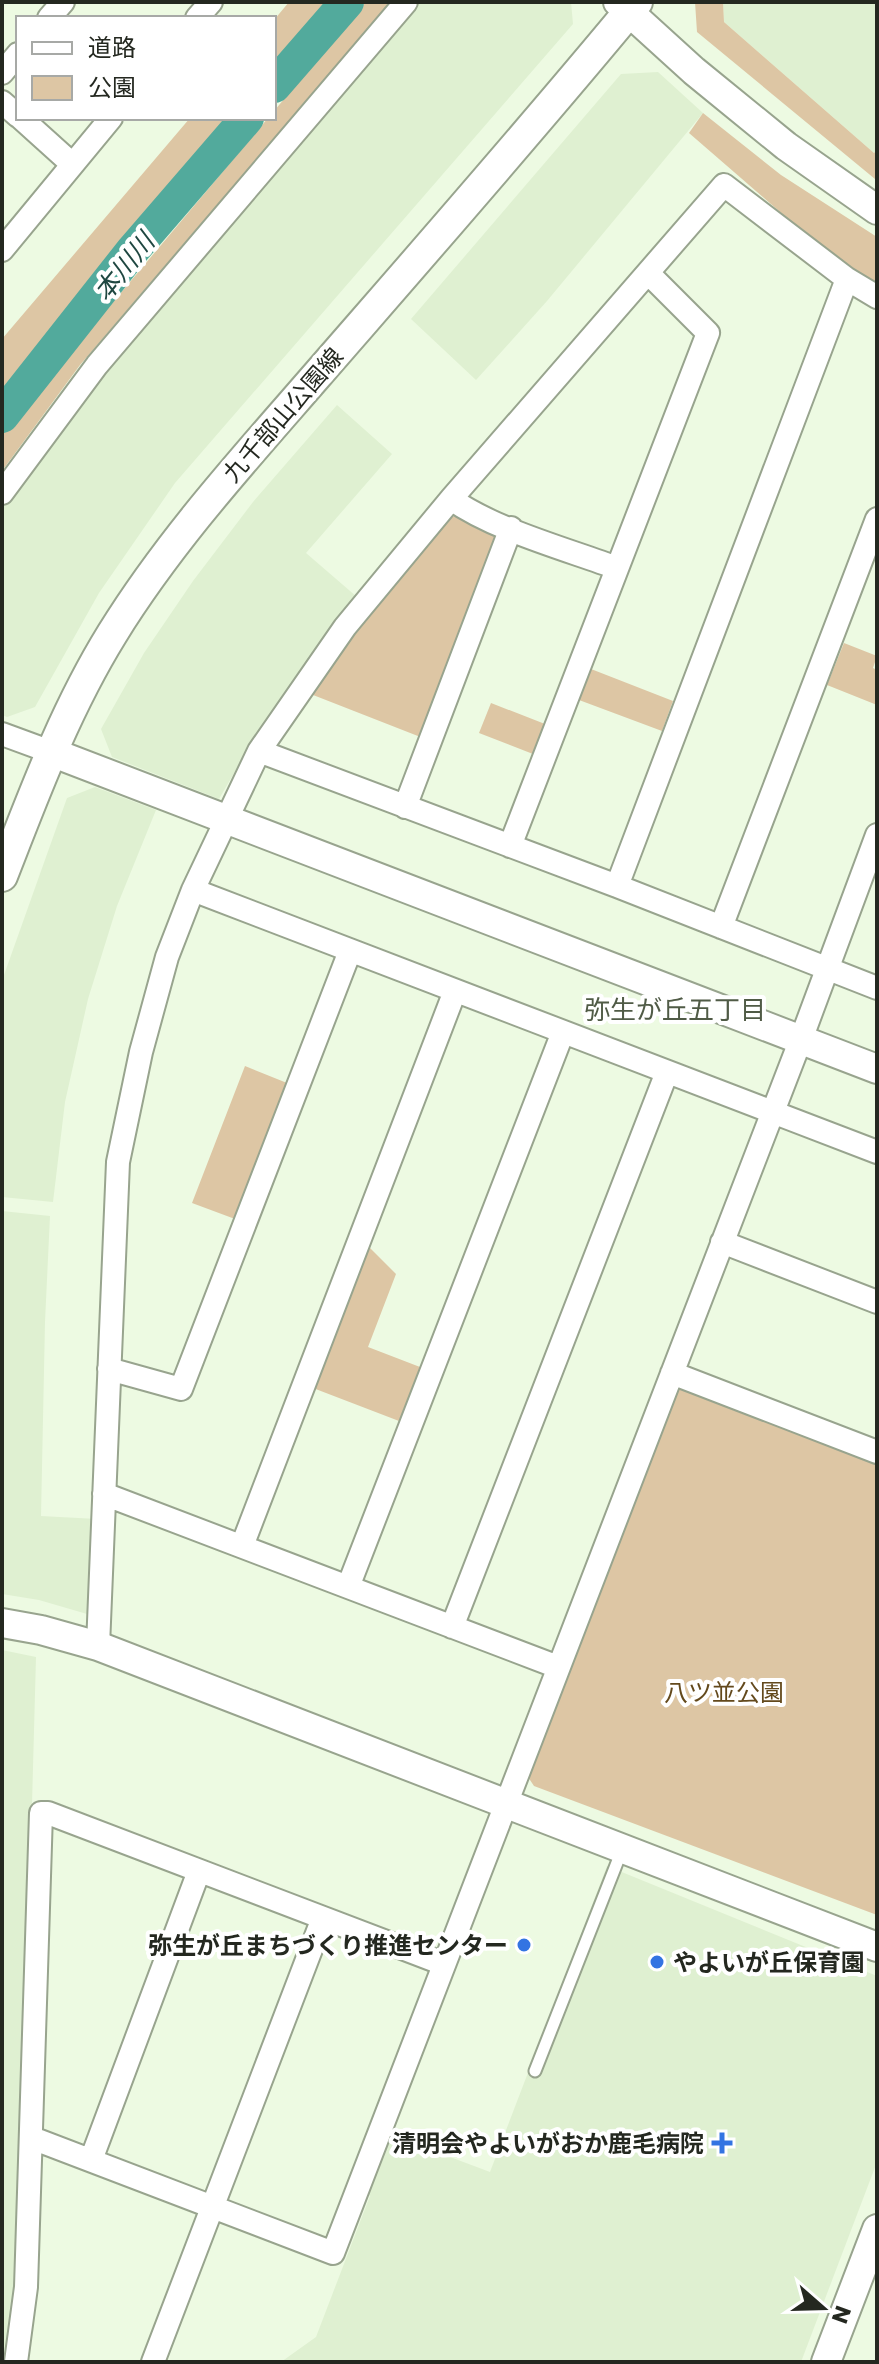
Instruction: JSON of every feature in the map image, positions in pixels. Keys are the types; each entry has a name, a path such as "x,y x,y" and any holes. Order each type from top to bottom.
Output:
{"main road":[{"name":"九千部山公園線","path":"2,876 51,752 111,635 162,560 628,6"}],"street":[{"path":"2,493 97,365 406,2"},
{"path":"628,6 786,146 877,210"},
{"path":"2,73 16,56"},
{"path":"22,120 72,164"},
{"path":"2,250 109,120"},
{"path":"98,1646 118,1162 141,1052 163,971 193,890 259,751 345,627 451,499 724,185 847,279 877,297"},
{"path":"510,846 708,333 648,273"},
{"path":"617,886 847,279"},
{"path":"451,499 463,508 511,528 617,568"},
{"path":"721,927 877,519"},
{"path":"405,807 511,528"},
{"path":"2,734 877,1069"},
{"path":"259,751 877,988"},
{"path":"32,2138 333,2253 827,969 873,858 877,835"},
{"path":"193,890 877,1152"},
{"path":"109,1369 181,1389 350,951"},
{"path":"242,1546 455,991"},
{"path":"348,1587 563,1032"},
{"path":"452,1627 667,1072"},
{"path":"722,1242 877,1302"},
{"path":"672,1373 877,1452"},
{"path":"104,1494 558,1667"},
{"path":"2,1623 98,1646 877,1947"},
{"path":"16,2362 26,2287 41,1813 48,1813 444,1964"},
{"path":"91,2160 199,1871"},
{"path":"153,2362 323,1918"},
{"path":"826,2362 877,2229"}],"lane":[{"path":"535,2071 622,1849"}],"shaded area":[{"path":"416,2 571,2 573,24 175,483 99,593 35,707 7,717 2,715 2,505 78,400"},
{"path":"723,2 877,2 877,150 874,153 724,22"},
{"path":"658,72 703,113 547,301 476,380 411,319 621,74"},
{"path":"337,405 392,454 306,553 357,597 313,652 255,737 219,799 112,757 101,729 144,653 193,581 253,502"},
{"path":"95,787 156,810 117,906 88,999 65,1102 53,1202 2,1197 4,975 67,798"},
{"path":"2,1211 50,1216 41,1516 97,1519 93,1612 87,1614 39,1600 2,1594"},
{"path":"2,1650 36,1657 21,2210 17,2289 7,2362 2,2362"},
{"path":"607,1866 877,1976 877,2162 801,2362 281,2362 316,2337 370,2196 366,2193 389,2134 490,2172"}],"green space":[{"path":"289,2 334,2 276,71 276,18"},
{"path":"366,2 391,2 80,365 2,471 2,435 7,428 266,120 276,120 276,109"},
{"path":"695,2 723,2 724,22 874,153 877,150 875,179 697,32"},
{"path":"703,113 781,175 877,237 877,286 833,258 689,133"},
{"path":"188,120 234,120 2,396 2,339"},
{"path":"456,516 496,531 499,539 423,738 308,693 343,643 447,518"},
{"path":"844,643 877,656 873,668 877,670 877,705 827,685"},
{"path":"591,669 673,701 662,731 579,700"},
{"path":"491,703 545,724 533,754 479,733"},
{"path":"245,1066 287,1083 235,1219 192,1203"},
{"path":"368,1246 396,1274 368,1347 420,1367 399,1421 313,1388"},
{"name":"八ツ並公園","path":"681,1388 877,1463 877,1915 534,1786 528,1777 674,1392"}],"waterway":[{"name":"本川川","path":"276,84 347,2"},
{"name":"本川川","path":"2,416 133,250 245,120"}],"place":[{"name":"弥生が丘まちづくり推進センター","path":"524,1945"},
{"name":"やよいが丘保育園","path":"657,1962"},
{"name":"清明会やよいがおか鹿毛病院","path":"722,2143"}],"district":[{"name":"弥生が丘五丁目","path":"675,1010"}]}
